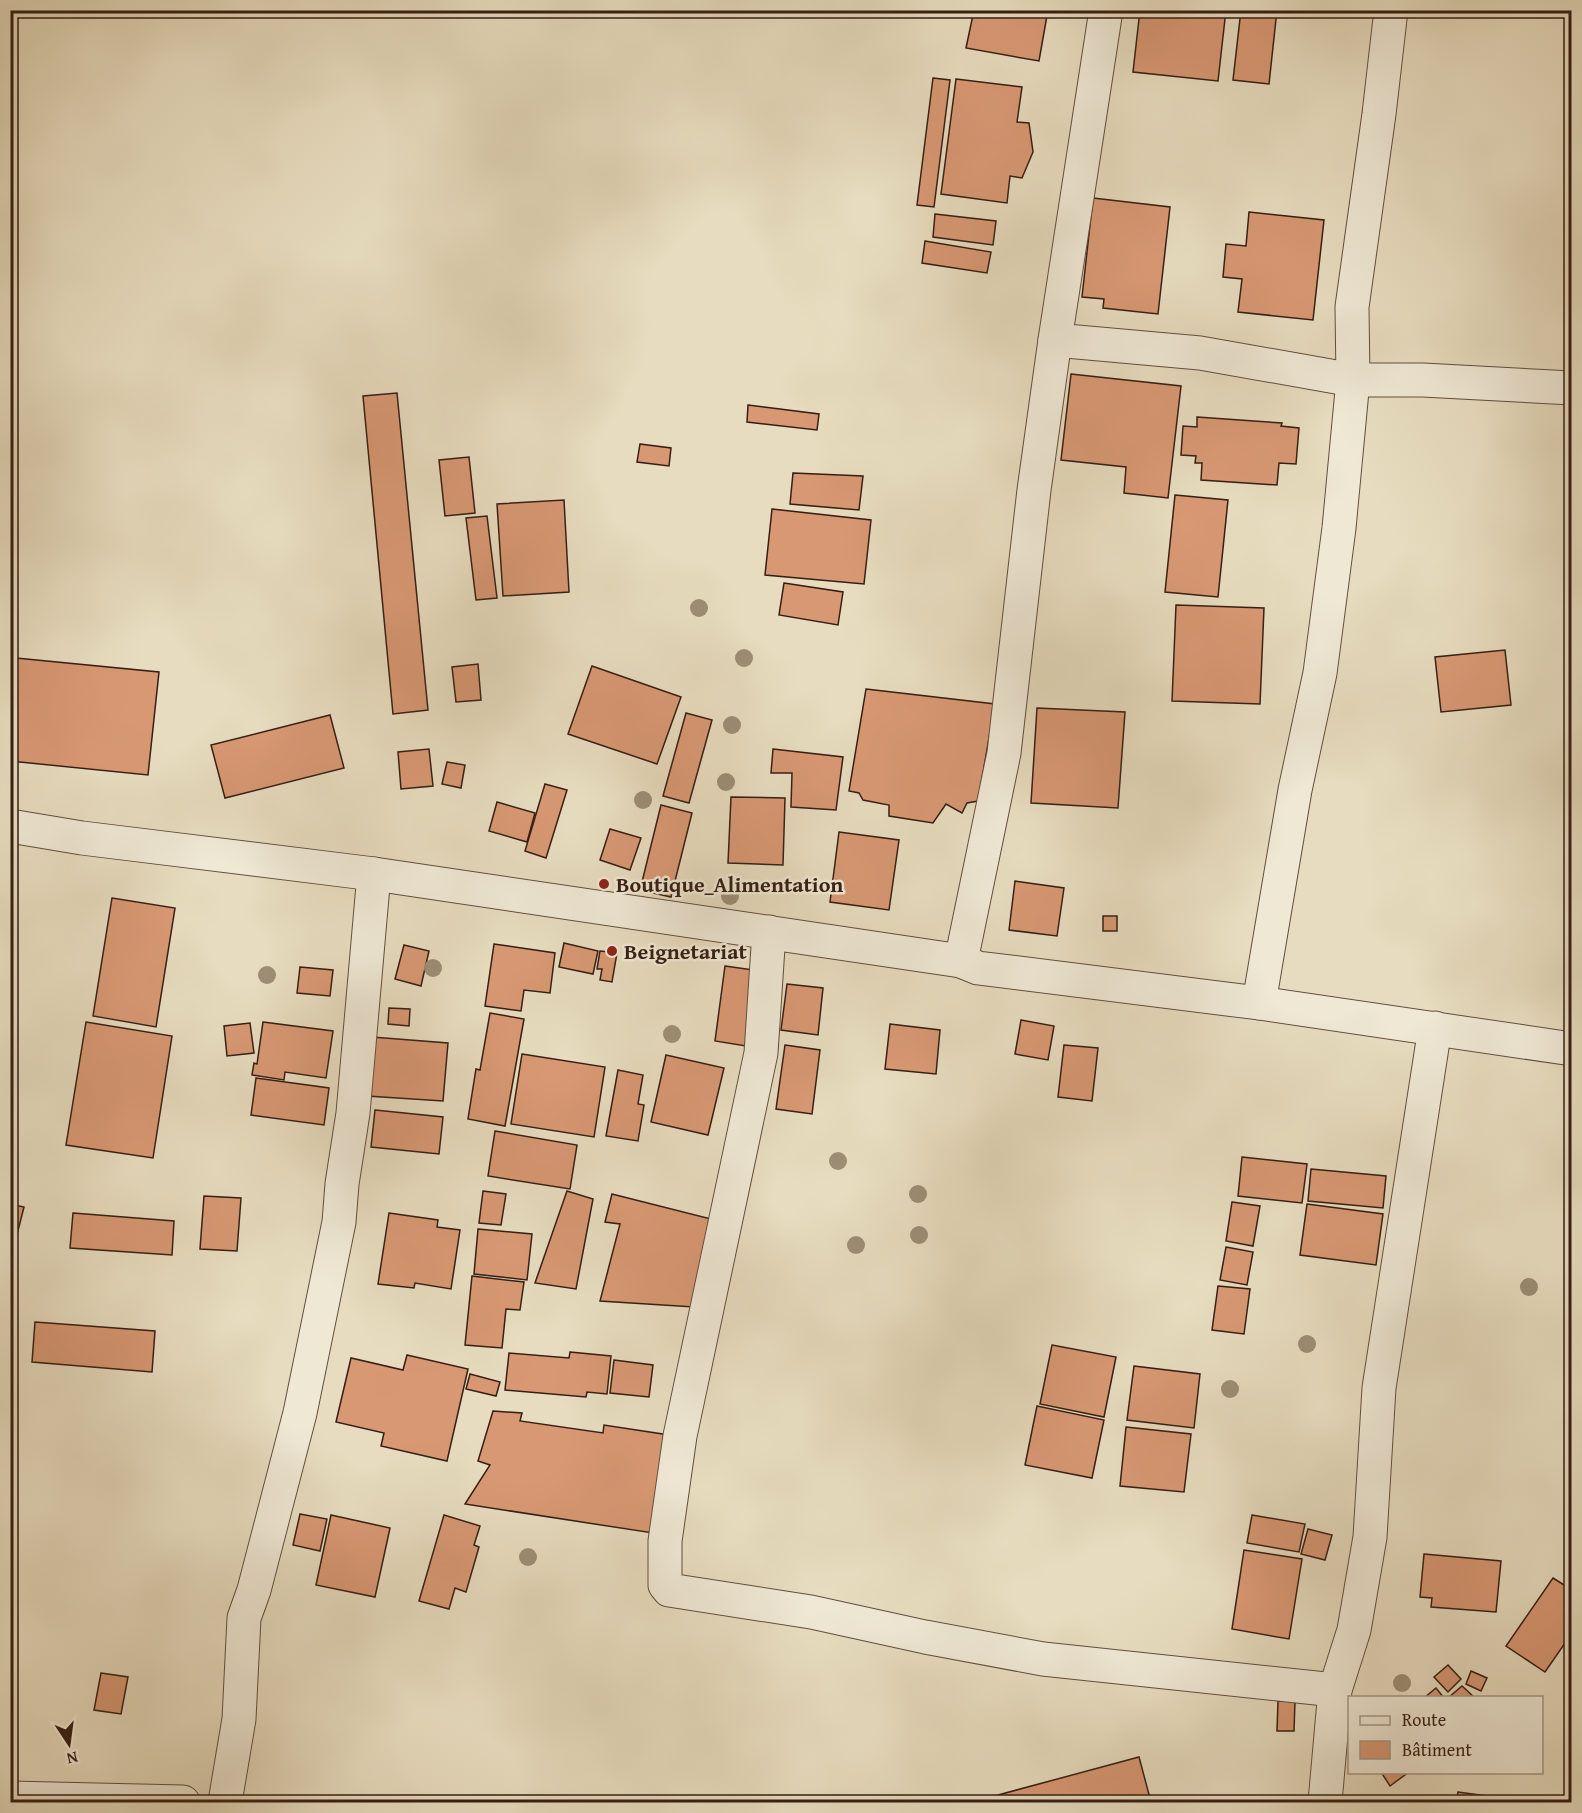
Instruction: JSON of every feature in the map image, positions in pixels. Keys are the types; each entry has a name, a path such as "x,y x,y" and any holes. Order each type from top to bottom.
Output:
{"street":[{"path":"961,961 1004,753 1034,490 1106,10"},
{"path":"1259,1003 1295,790 1320,673 1339,528 1353,380 1352,307 1391,10"},
{"path":"1055,340 1200,353 1353,380 1423,380 1572,388"},
{"path":"10,826 82,838 375,874 961,961 978,968 1259,1003 1572,1049"},
{"path":"225,1803 239,1719 244,1618 254,1590 300,1413 339,1222 342,1184 353,1113 375,874"},
{"path":"769,932 761,1053 680,1437 665,1541 665,1585 669,1590 811,1612 925,1637 1043,1659 1335,1690"},
{"path":"1325,1803 1335,1690 1354,1630 1370,1537 1379,1388 1435,1028"},
{"path":"10,1798 183,1803"}],"building":[{"path":"974,10 1048,10 1039,61 966,48"},
{"path":"1140,10 1226,10 1218,81 1133,72"},
{"path":"1241,10 1277,10 1269,84 1233,80"},
{"path":"933,78 950,80 934,207 917,205"},
{"path":"956,79 1022,87 1017,122 1029,123 1033,152 1022,178 1010,176 1007,203 941,194"},
{"path":"1093,198 1170,207 1158,314 1103,308 1104,299 1082,297"},
{"path":"1249,212 1324,220 1313,320 1238,312 1242,279 1223,277 1226,244 1246,246"},
{"path":"935,214 996,221 993,245 933,237"},
{"path":"925,241 991,252 987,273 922,263"},
{"path":"1071,374 1181,386 1168,498 1124,493 1126,467 1061,460"},
{"path":"397,393 428,710 393,714 363,396"},
{"path":"748,405 819,414 817,430 747,422"},
{"path":"1197,417 1282,423 1281,426 1299,428 1296,464 1279,463 1277,485 1201,480 1202,463 1195,463 1196,456 1181,455 1183,426 1197,427"},
{"path":"640,444 671,448 669,466 637,462"},
{"path":"469,457 475,513 445,516 439,460"},
{"path":"793,473 863,476 859,510 790,504"},
{"path":"1175,495 1228,500 1218,597 1165,592"},
{"path":"564,500 569,592 503,596 497,504"},
{"path":"772,509 871,520 864,584 765,575"},
{"path":"487,516 497,598 476,600 466,518"},
{"path":"784,583 843,592 838,625 779,615"},
{"path":"1176,605 1264,608 1260,704 1172,701"},
{"path":"1505,650 1511,705 1441,712 1435,657"},
{"path":"16,658 159,672 148,775 10,761 10,708"},
{"path":"478,664 481,700 456,702 452,667"},
{"path":"592,666 681,697 657,764 568,734"},
{"path":"866,689 995,704 978,801 967,803 962,813 946,804 933,823 889,816 889,805 863,800 859,793 849,791"},
{"path":"1037,708 1125,712 1118,808 1031,803"},
{"path":"686,713 712,720 689,803 663,796"},
{"path":"330,715 344,768 225,798 211,745"},
{"path":"429,749 433,786 401,789 398,752"},
{"path":"773,749 843,757 836,810 791,807 792,773 771,773"},
{"path":"447,762 465,765 461,788 442,784"},
{"path":"545,784 567,790 546,858 525,851"},
{"path":"731,797 785,798 783,865 728,863"},
{"path":"497,802 535,813 527,842 489,831"},
{"path":"661,805 692,813 671,897 640,890"},
{"path":"610,829 641,838 630,870 600,860"},
{"path":"839,832 899,840 889,910 830,902"},
{"path":"1015,881 1064,888 1057,936 1009,930"},
{"path":"112,898 175,908 156,1027 93,1016"},
{"path":"1103,916 1117,916 1117,931 1103,931"},
{"path":"564,943 598,951 593,974 559,967"},
{"path":"494,944 555,953 550,993 524,990 521,1011 485,1006"},
{"path":"404,945 429,951 421,986 395,979"},
{"path":"600,951 617,953 612,982 600,980 602,969 597,969"},
{"path":"725,966 768,972 758,1048 715,1041"},
{"path":"300,967 333,970 330,996 297,993"},
{"path":"787,984 823,988 818,1035 781,1030"},
{"path":"389,1008 410,1009 409,1026 388,1024"},
{"path":"490,1013 524,1019 505,1126 468,1119 476,1069 480,1070"},
{"path":"1021,1020 1054,1026 1048,1060 1015,1054"},
{"path":"86,1022 172,1036 153,1158 66,1145"},
{"path":"263,1022 333,1031 326,1078 285,1072 284,1080 252,1075 254,1063 257,1064"},
{"path":"250,1023 254,1053 227,1056 224,1026"},
{"path":"890,1024 940,1030 936,1074 885,1069"},
{"path":"372,1037 448,1043 443,1101 367,1096"},
{"path":"785,1045 820,1050 812,1114 776,1109"},
{"path":"1064,1045 1098,1048 1092,1101 1058,1097"},
{"path":"522,1054 605,1067 594,1137 511,1124"},
{"path":"666,1055 724,1068 708,1135 651,1122"},
{"path":"618,1070 643,1075 638,1104 644,1105 638,1141 606,1136"},
{"path":"256,1078 329,1088 324,1125 251,1115"},
{"path":"375,1110 443,1117 439,1154 371,1147"},
{"path":"495,1131 577,1145 570,1189 488,1176"},
{"path":"1242,1157 1307,1164 1302,1203 1238,1196"},
{"path":"1311,1169 1386,1176 1383,1208 1308,1201"},
{"path":"483,1191 506,1194 501,1225 479,1223"},
{"path":"567,1191 593,1199 576,1289 535,1283"},
{"path":"612,1194 715,1220 694,1307 600,1301 620,1224 605,1222"},
{"path":"204,1196 241,1198 237,1251 200,1249"},
{"path":"1232,1202 1260,1206 1253,1246 1226,1241"},
{"path":"10,1204 24,1207 10,1262"},
{"path":"1307,1204 1383,1214 1376,1265 1300,1255"},
{"path":"73,1213 174,1221 172,1255 70,1248"},
{"path":"389,1213 438,1220 437,1227 460,1230 451,1289 415,1283 414,1288 378,1284"},
{"path":"478,1229 532,1234 527,1280 474,1274"},
{"path":"1226,1247 1253,1252 1247,1285 1220,1280"},
{"path":"472,1276 524,1282 520,1310 506,1309 502,1348 465,1345"},
{"path":"1218,1286 1250,1289 1244,1334 1212,1330"},
{"path":"35,1322 155,1331 152,1372 32,1362"},
{"path":"1052,1345 1116,1357 1104,1417 1040,1404"},
{"path":"570,1352 611,1356 607,1394 587,1392 586,1397 505,1390 509,1353 569,1358"},
{"path":"407,1355 468,1369 447,1461 381,1446 384,1433 336,1422 351,1358 403,1370"},
{"path":"614,1360 653,1365 649,1397 610,1393"},
{"path":"1134,1366 1200,1374 1194,1428 1127,1420"},
{"path":"470,1374 500,1382 496,1396 466,1389"},
{"path":"1037,1406 1104,1420 1092,1478 1025,1465"},
{"path":"493,1411 522,1413 520,1421 603,1433 604,1425 669,1435 653,1533 465,1504 490,1465 478,1461"},
{"path":"1126,1427 1191,1434 1184,1492 1120,1486"},
{"path":"300,1514 327,1519 320,1551 293,1545"},
{"path":"331,1515 390,1528 375,1597 316,1585"},
{"path":"444,1515 480,1526 474,1545 479,1547 466,1592 455,1588 449,1609 419,1601"},
{"path":"1252,1515 1305,1524 1299,1552 1247,1543"},
{"path":"1308,1529 1332,1535 1325,1560 1301,1554"},
{"path":"1244,1550 1302,1559 1289,1639 1232,1629"},
{"path":"1424,1554 1501,1561 1496,1612 1431,1607 1432,1598 1420,1597"},
{"path":"1553,1578 1572,1590 1572,1633 1545,1672 1506,1646"},
{"path":"1448,1665 1461,1679 1448,1692 1434,1677"},
{"path":"1471,1671 1487,1678 1481,1691 1466,1684"},
{"path":"101,1673 128,1677 121,1714 94,1710"},
{"path":"1462,1686 1473,1696 1450,1696"},
{"path":"1436,1688 1442,1696 1426,1696"},
{"path":"1278,1701 1295,1701 1294,1731 1277,1731"},
{"path":"1139,1757 1151,1802 972,1802"},
{"path":"1382,1774 1406,1774 1390,1786"},
{"path":"1458,1792 1517,1800 1516,1802 1456,1802"}],"place":[{"name":"Boutique_Alimentation","path":"604,884"},
{"name":"Beignetariat","path":"612,951"}]}
